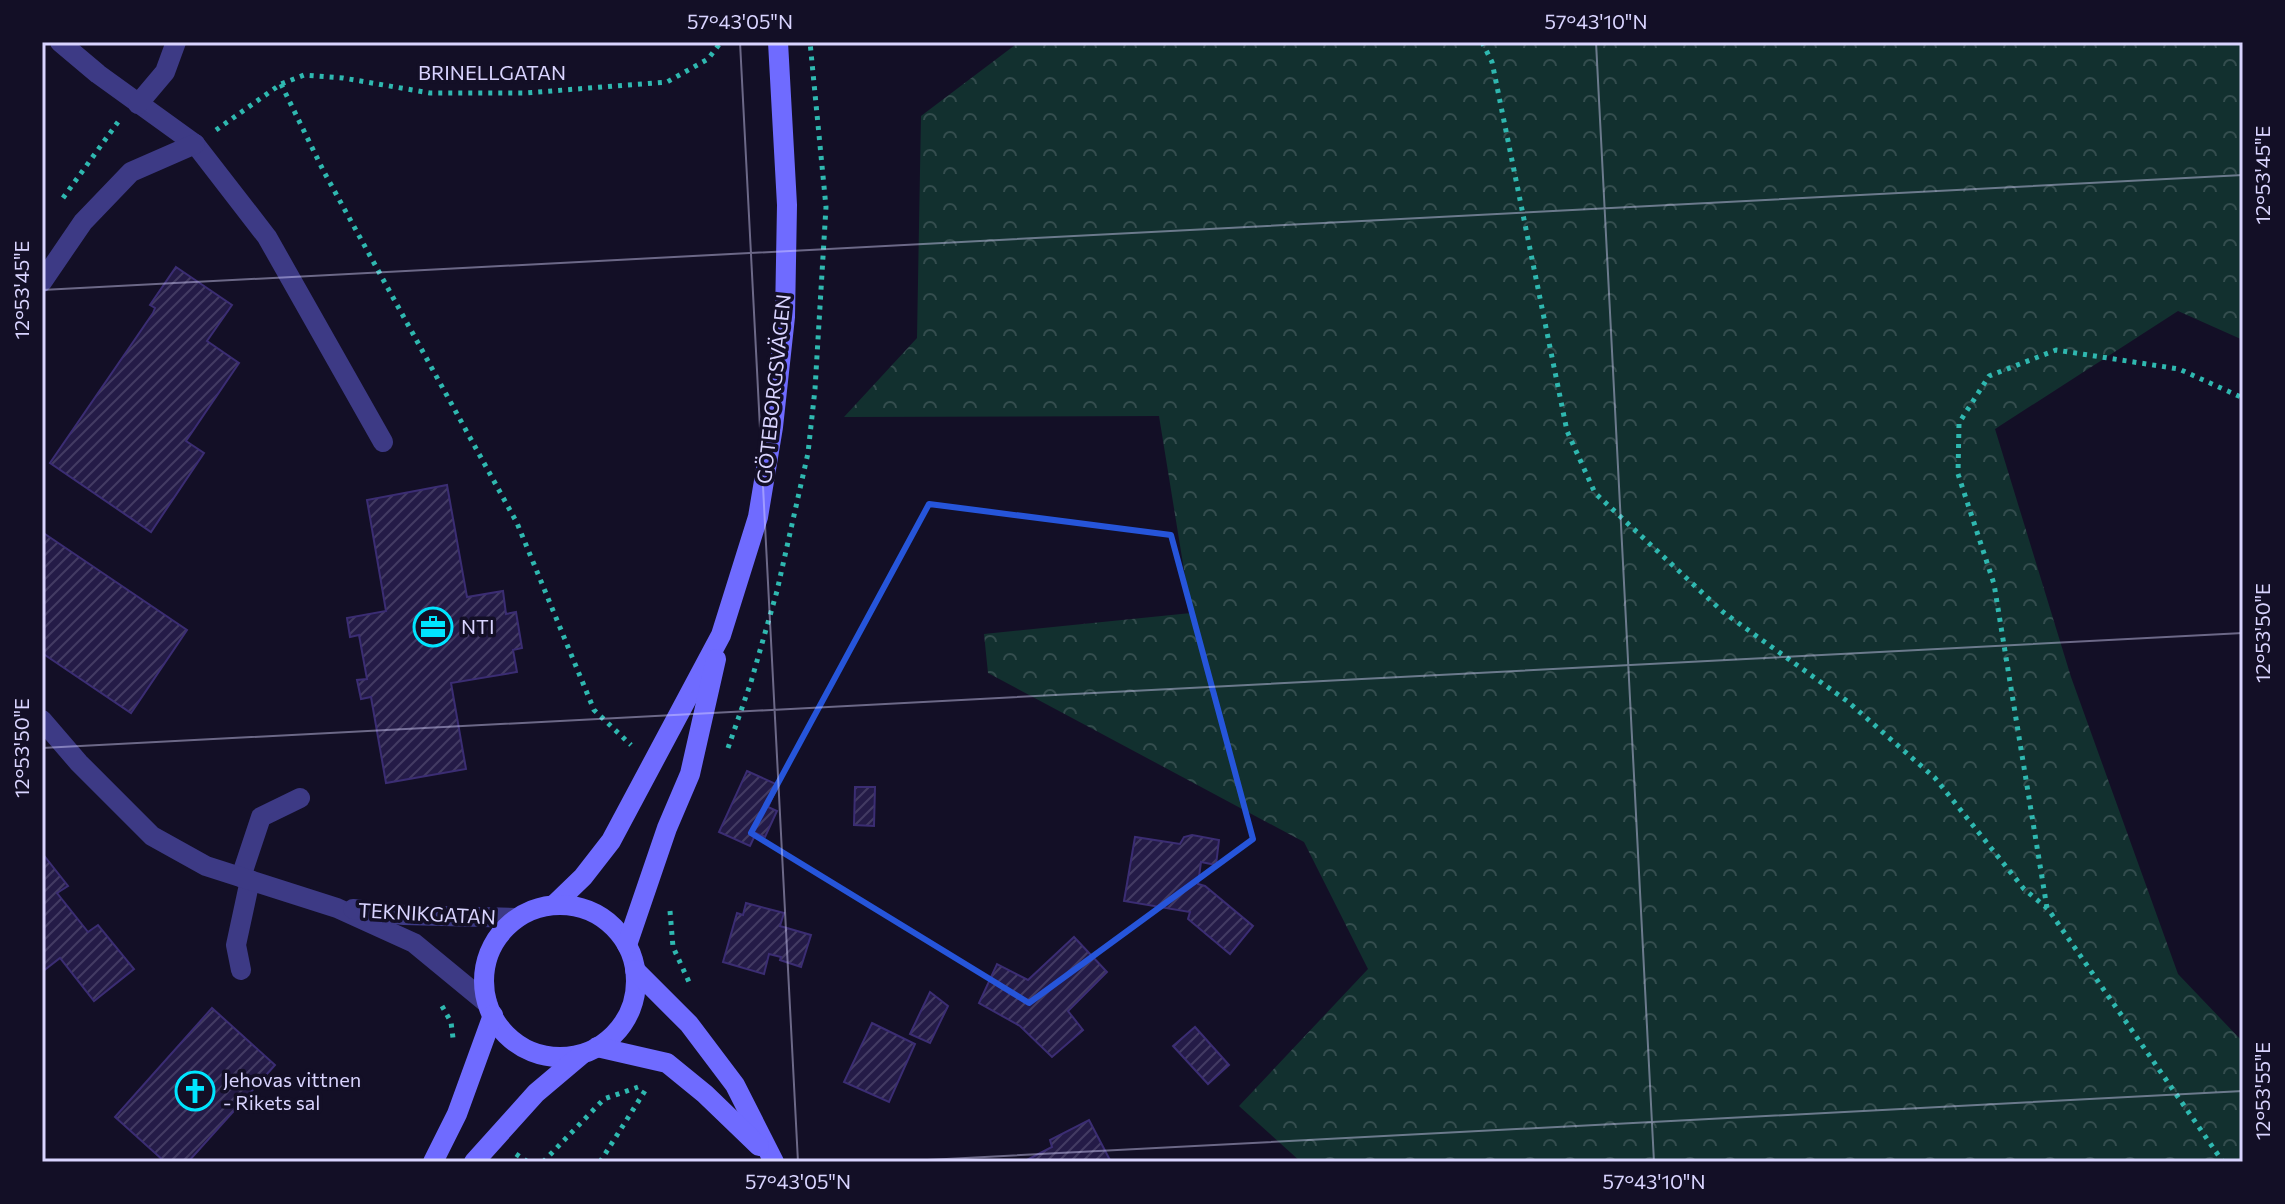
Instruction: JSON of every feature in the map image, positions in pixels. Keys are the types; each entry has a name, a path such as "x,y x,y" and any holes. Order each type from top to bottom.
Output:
{"street":[{"path":"60,42 138,104 195,144 267,237 383,442"},
{"path":"138,104 165,72 176,42"},
{"name":"GÖTEBORGSVÄGEN","path":"627,945 667,828 690,774 721,635 758,517 773,427 785,317 787,205 778,42"},
{"path":"42,282 83,222 131,172 195,144"},
{"name":"GÖTEBORGSVÄGEN","path":"554,905 583,877 611,841 721,635"},
{"name":"TEKNIKGATAN","path":"42,720 113,799 152,836 206,866 337,908 414,943 491,1009"},
{"path":"241,970 236,945 246,879 261,817 300,798"},
{"path":"474,1162 536,1093 590,1050 617,1030 635,996 635,970 627,945 612,925 591,911 554,905 517,918 500,935 488,956 485,980 491,1009 509,1036 531,1050 557,1056 590,1050 667,1063 705,1094 772,1159"},
{"name":"TEKNIKGATAN","path":"337,908 404,915 517,918"},
{"path":"635,970 689,1024 735,1085 772,1159"},
{"path":"433,1162 457,1114 491,1009"}],"path":[{"name":"BRINELLGATAN","path":"195,144 281,84 304,75 343,78 430,93 525,93 667,82 708,59 721,42"},
{"path":"1482,42 1492,62 1567,431 1595,493 1723,612 1847,701 1935,778 2024,889 2048,909 2223,1162"},
{"path":"281,84 324,172 517,523 594,710 626,742 655,759"},
{"path":"56,207 112,128 138,104"},
{"path":"2048,909 1994,584 1958,474 1959,423 1989,376 2056,350 2179,369 2243,398"},
{"path":"436,995 451,1022 454,1048"},
{"path":"600,1162 648,1085 667,1063"},
{"path":"543,1162 604,1099 648,1085"},
{"path":"494,1139 528,1162"}],"highlighted area":[{"path":"929,504 1171,535 1253,839 1029,1003 751,833"}],"green space":[{"path":"1019,42 2243,42 2243,340 2178,311 1995,429 2071,677 2178,974 2243,1042 2243,1162 1301,1162 1239,1106 1368,969 1304,842 988,673 984,634 1191,613 1159,416 844,417 917,338 921,116"}],"building":[{"path":"176,267 232,305 207,341 239,363 186,441 204,453 151,532 50,463 153,313 155,308 150,305"},
{"name":"NTI","path":"447,485 467,597 503,591 506,614 516,612 522,648 513,650 517,672 451,683 466,769 386,783 371,697 361,699 357,680 367,679 359,635 350,637 347,618 386,611 367,500"},
{"path":"42,532 187,630 131,713 42,653"},
{"path":"747,771 778,785 768,807 777,811 765,837 756,833 750,846 719,832"},
{"path":"855,787 875,787 874,826 854,825"},
{"path":"1192,835 1219,840 1216,865 1201,862 1198,884 1205,886 1253,926 1230,954 1188,919 1190,912 1124,901 1135,837 1180,844 1184,837"},
{"path":"42,853 68,886 57,893 88,932 98,925 134,969 94,1001 60,958 42,972"},
{"path":"746,903 784,913 780,926 811,935 801,967 769,954 764,974 723,962 737,913 743,915"},
{"path":"1074,937 1107,972 1068,1011 1083,1030 1052,1057 1020,1026 979,1003 997,964 1028,980"},
{"path":"930,992 948,1006 930,1043 910,1034"},
{"name":"Jehovas vittnen - Rikets sal","path":"212,1008 275,1065 188,1162 165,1162 115,1117"},
{"path":"872,1023 915,1044 889,1102 844,1082"},
{"path":"1195,1027 1229,1065 1208,1084 1173,1046"},
{"path":"1089,1120 1111,1162 1023,1162 1052,1147 1050,1140"}],"place":[{"name":"NTI","path":"433,627"},
{"name":"Jehovas vittnen - Rikets sal","path":"195,1091"}]}
